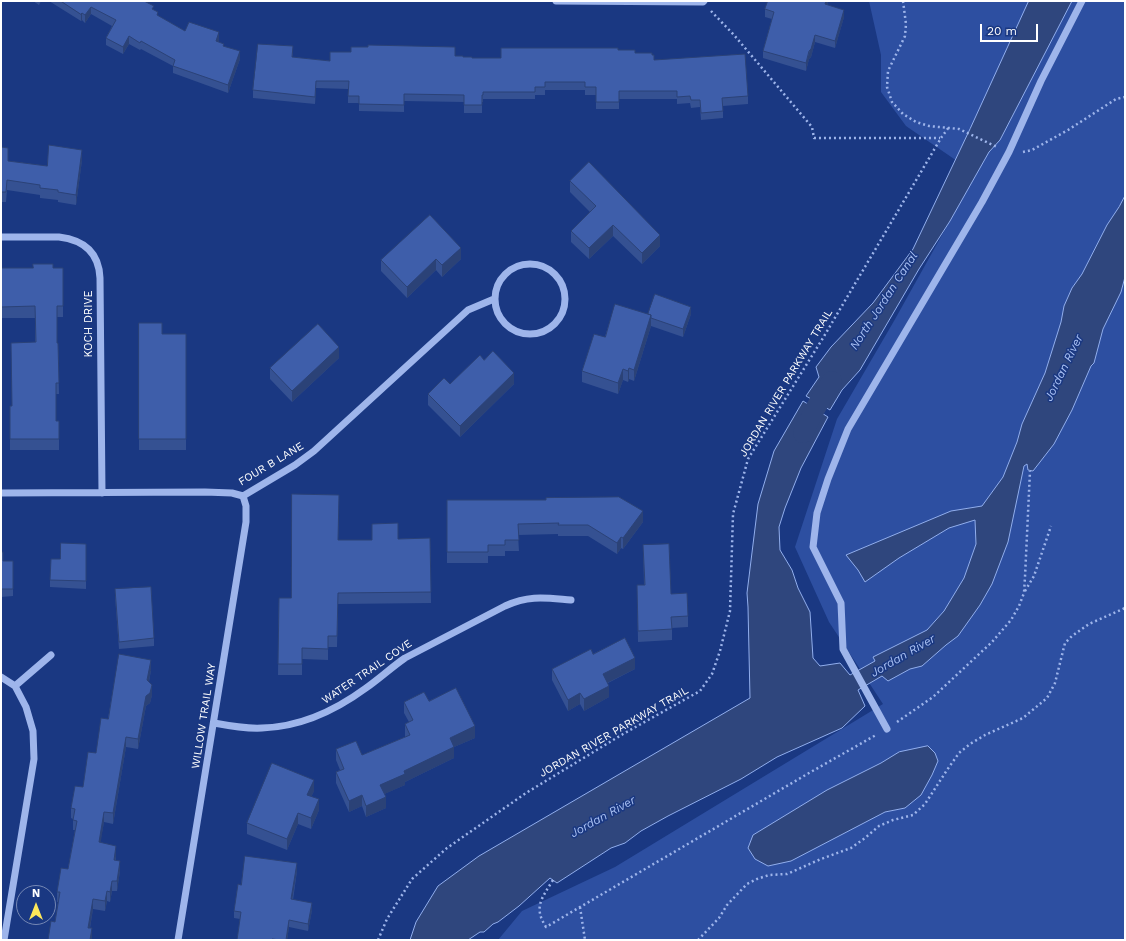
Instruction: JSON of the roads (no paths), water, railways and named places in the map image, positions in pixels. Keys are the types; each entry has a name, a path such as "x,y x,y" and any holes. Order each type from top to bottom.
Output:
{"street":[{"path":"556,1 703,2"},
{"path":"887,729 842,650 841,603 813,547 817,513 828,479 848,429 982,202 1009,152 1041,81 1082,1"},
{"name":"KOCH DRIVE","path":"1,237 68,238 90,250 98,263 100,270 102,493"},
{"path":"530,264 544,266 556,274 563,286 566,299 563,313 555,325 544,332 530,335 516,332 504,324 497,312 494,299 497,286 505,274 516,266 530,264"},
{"name":"FOUR B LANE","path":"1,493 205,492 232,493 243,496 295,465 314,451 468,310 494,299"},
{"name":"WILLOW TRAIL WAY","path":"178,940 246,522 246,506 243,496"},
{"name":"WATER TRAIL COVE","path":"214,723 239,727 263,728 281,726 324,714 339,706 367,687 405,658 504,606 534,597 571,600"},
{"path":"15,686 51,655"},
{"path":"1,677 15,686 26,707 33,731 34,759 4,940"}],"water":[{"path":"1029,1 1072,1 1000,140 989,152 950,221 919,269 860,370 842,390 830,410 806,396 819,377 816,367 831,347 873,303 913,249"},
{"name":"Jordan River","path":"1125,196 1125,277 1121,292 1103,329 1094,363 1091,366 1072,410 1054,444 1033,471 1028,470 1027,464 1024,466 1008,542 992,584 980,605 958,636 922,666 910,669 888,681 882,676 858,690 865,706 842,728 777,757 741,779 668,816 641,831 625,843 611,848 557,883 550,878 519,906 484,932 480,932 468,940 410,940 416,922 438,886 479,856 750,698 747,593 758,504 774,451 803,401 828,417 801,468 779,527 780,550 792,570 798,588 810,612 813,658 820,666 840,663 850,675 875,661 873,657 927,630 944,611 964,578 976,544 975,520 949,528 899,558 865,582 846,555 951,511 982,506 1003,477 1017,442 1022,424 1045,373 1061,322 1064,306 1072,288 1082,274 1107,225"},
{"path":"928,746 935,753 938,761 921,795 905,808 885,812 791,861 768,866 755,859 748,848 753,835 827,790 881,763 899,752"}],"waterway":[{"name":"North Jordan Canal","path":"803,433 815,409 832,381"}]}
